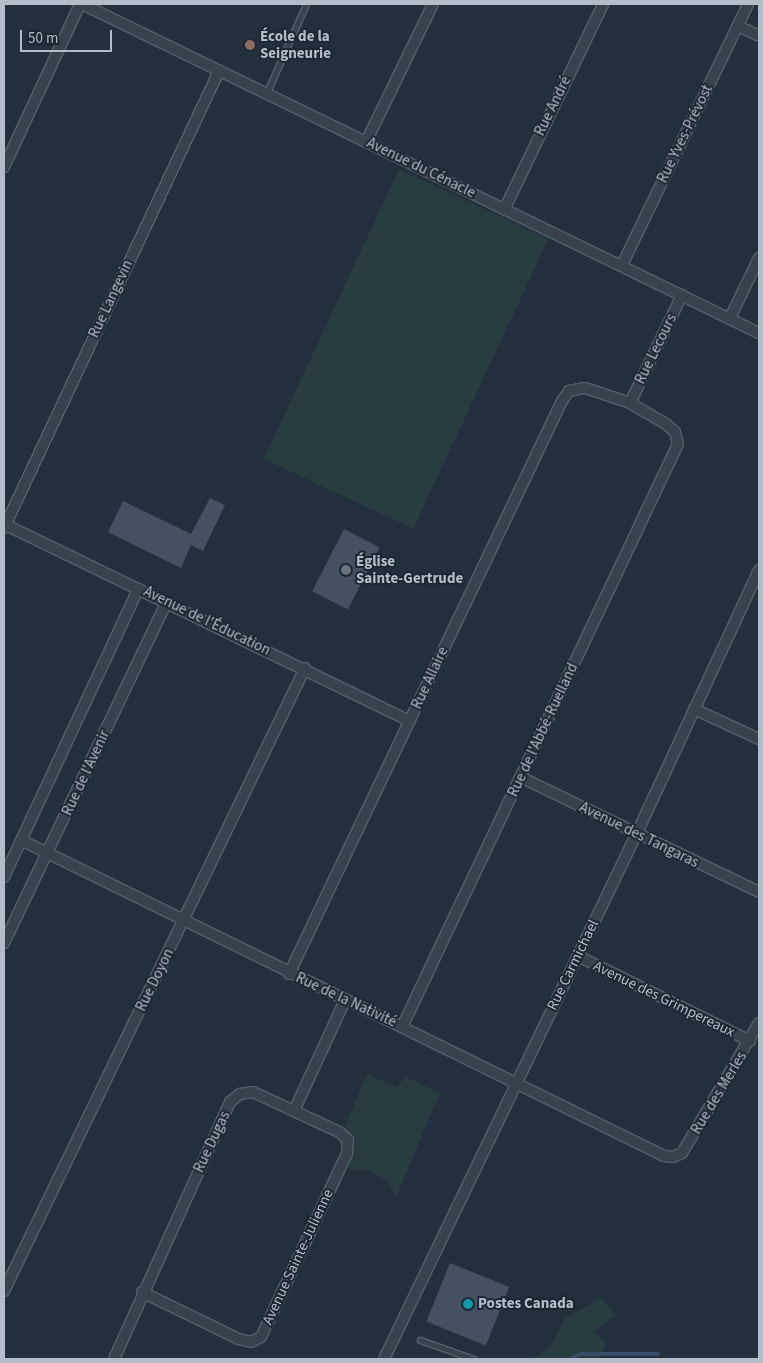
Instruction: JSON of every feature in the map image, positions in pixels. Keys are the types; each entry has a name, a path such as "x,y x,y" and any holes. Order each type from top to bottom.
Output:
{"street":[{"name":"Avenue du Cénacle","path":"82,4 759,333"},
{"path":"4,167 82,4"},
{"path":"366,142 432,4"},
{"name":"Rue André","path":"505,208 603,4"},
{"name":"Rue Yves-Prévost","path":"622,265 748,4"},
{"path":"738,26 759,36"},
{"name":"Rue Langevin","path":"4,526 218,71"},
{"path":"730,318 759,258"},
{"name":"Rue Lecours","path":"630,403 682,296"},
{"name":"Rue Allaire","path":"289,974 562,401 576,388 586,388 630,403"},
{"name":"Rue de l'Abbé-Ruelland","path":"402,1027 678,444 675,432 630,403"},
{"name":"Avenue de l'Éducation","path":"4,526 305,668 410,721"},
{"name":"Rue Carmichael","path":"384,1359 636,835 759,570"},
{"name":"Rue de l'Avenir","path":"4,877 138,589"},
{"name":"Rue de l'Avenir","path":"4,943 166,603"},
{"name":"Rue Doyon","path":"4,1292 305,668"},
{"path":"694,709 759,739"},
{"name":"Avenue des Tangaras","path":"520,777 636,835 759,892"},
{"name":"Rue de la Nativité","path":"21,840 185,920 289,974 673,1157"},
{"name":"Avenue des Grimpereaux","path":"578,956 750,1041"},
{"path":"294,1111 345,1000"},
{"name":"Rue des Merles","path":"673,1157 682,1152 690,1142 759,1023"},
{"name":"Rue Dugas","path":"114,1359 142,1292 230,1102 240,1094 253,1092 294,1111"},
{"name":"Avenue Sainte-Julienne","path":"142,1292 239,1339 251,1342 261,1337 346,1153 348,1140 339,1132 294,1111"}],"lane":[{"path":"266,94 306,4"},
{"path":"420,1340 474,1359"}],"green space":[{"path":"399,169 549,239 413,529 264,459"},
{"path":"367,1074 397,1087 405,1077 440,1093 396,1197 386,1180 369,1170 349,1171 345,1126"},
{"path":"602,1298 616,1315 594,1331 606,1343 599,1359 530,1359 549,1349 565,1318"}],"building":[{"path":"210,498 225,505 203,551 191,545 181,568 108,532 123,501 191,534"},
{"name":"Église Sainte-Gertrude","path":"344,529 380,547 348,610 312,591"},
{"name":"Postes Canada","path":"450,1263 509,1287 486,1345 426,1321"}],"waterway":[{"path":"569,1359 581,1354 658,1354"}],"place":[{"name":"École de la Seigneurie","path":"250,45"},
{"name":"Église Sainte-Gertrude","path":"346,570"},
{"name":"Postes Canada","path":"468,1304"}]}
